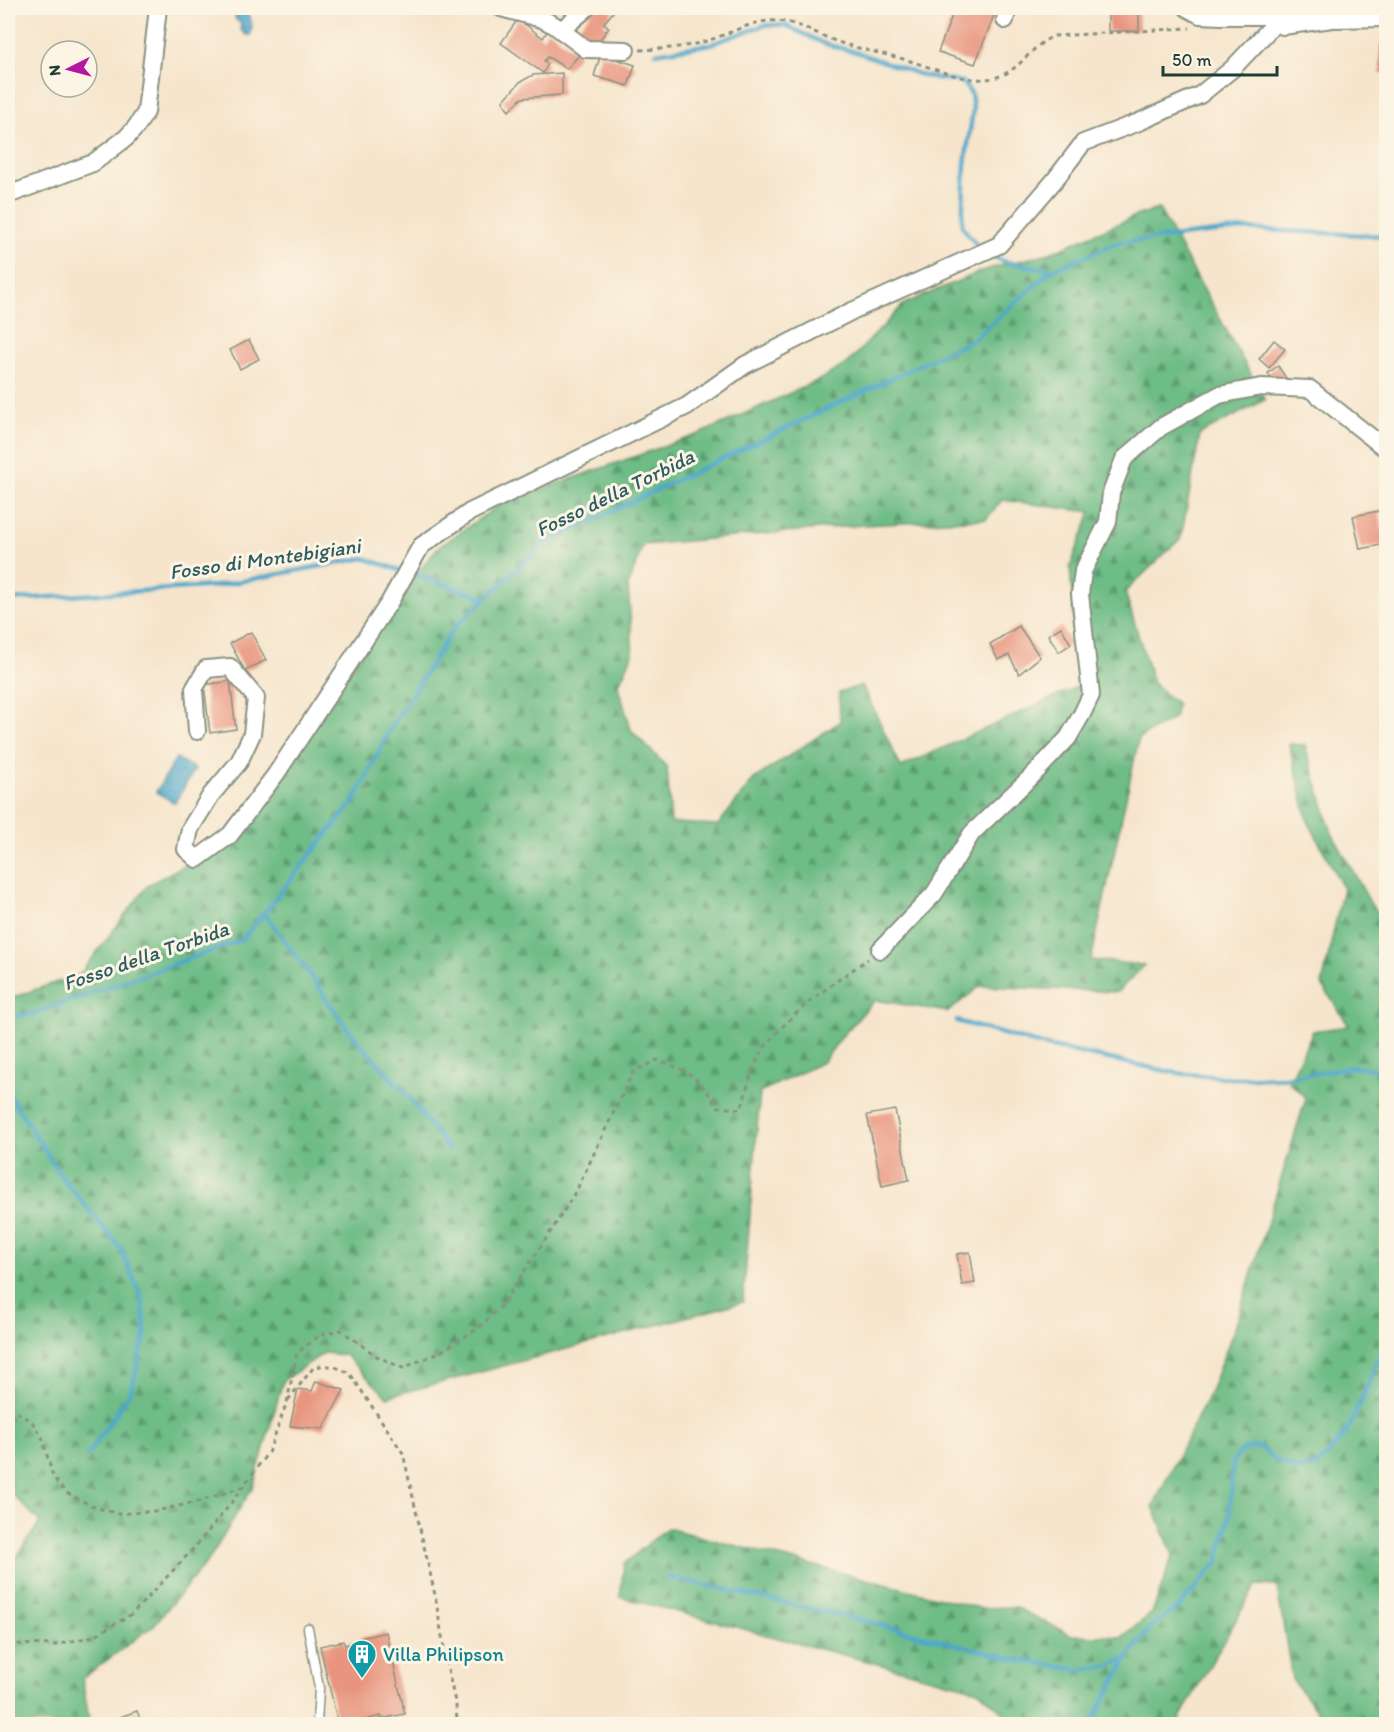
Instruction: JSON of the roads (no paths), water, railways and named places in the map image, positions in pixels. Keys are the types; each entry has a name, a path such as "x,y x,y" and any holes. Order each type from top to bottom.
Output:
{"street":[{"path":"8,195 93,163 126,138 136,127 146,112 158,8"},
{"path":"501,8 542,19 586,49 626,50"},
{"path":"561,30 587,8"},
{"path":"1187,8 1200,15 1278,22 1386,18"},
{"path":"197,731 194,689 206,669 230,667 256,698 252,734 239,762 211,795 190,829 186,849 197,859 230,835 276,774 389,603 422,546 470,512 687,406 745,365 852,311 999,245 1083,143 1139,122 1200,95 1232,69 1278,22 1307,8"},
{"path":"880,950 934,894 972,833 1068,738 1082,714 1090,695 1080,594 1083,571 1108,522 1111,494 1124,459 1161,427 1220,395 1261,387 1310,389 1386,448"}],"lane":[{"path":"308,1628 319,1689 317,1725"}],"water":[{"path":"238,8 250,18 252,27 250,35 246,35 241,30 240,22 236,20"},
{"path":"176,758 195,769 175,803 156,792"}],"waterway":[{"path":"656,53 711,44 765,25 785,25 825,44 856,52 924,76 962,82 971,93 973,110 965,164 962,226 981,249"},
{"name":"Fosso della Torbida","path":"8,1017 32,1014 242,940 355,800 389,731 454,628 545,543 974,339 1052,270 1117,243 1243,229 1386,236"},
{"path":"989,253 1002,261 1052,270"},
{"name":"Fosso di Montebigiani","path":"8,600 216,586 364,558 402,571"},
{"name":"Fosso di Montebigiani","path":"410,573 486,598"},
{"path":"264,913 348,1030 407,1095 448,1149"},
{"path":"957,1021 1042,1045 1176,1073 1230,1078 1263,1078 1293,1077 1350,1067 1386,1070"},
{"path":"8,1093 64,1180 120,1247 141,1296 146,1331 131,1391 87,1456"},
{"path":"1091,1724 1131,1652 1154,1624 1178,1608 1217,1563 1229,1519 1233,1462 1241,1451 1259,1447 1279,1462 1298,1469 1316,1466 1349,1428 1386,1343"},
{"path":"668,1577 853,1618 1014,1659 1080,1670 1109,1666 1128,1657"}],"place":[{"name":"Villa Philipson","path":"362,1680"}]}
